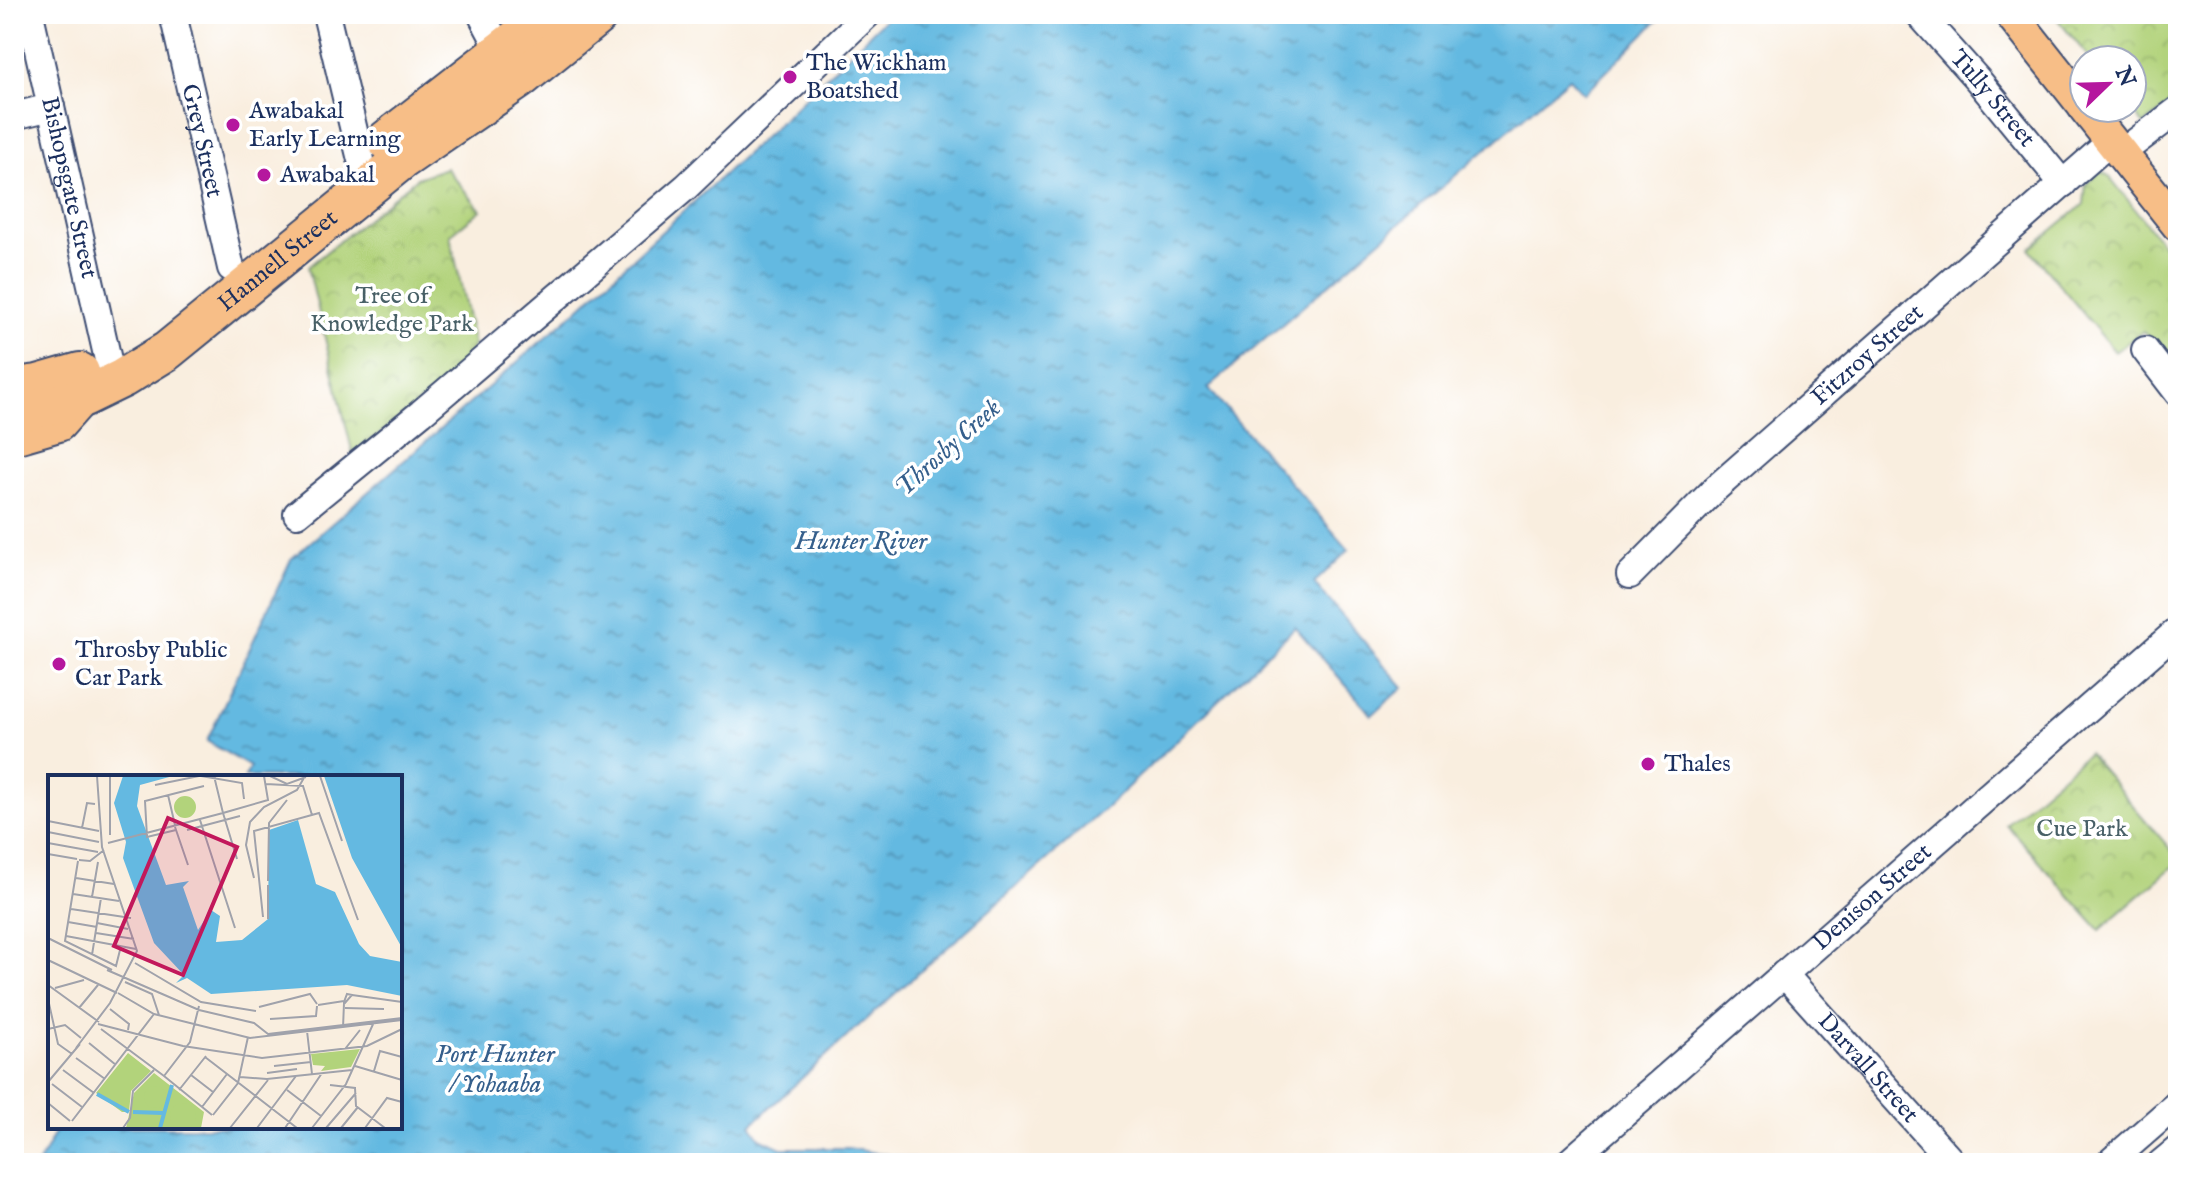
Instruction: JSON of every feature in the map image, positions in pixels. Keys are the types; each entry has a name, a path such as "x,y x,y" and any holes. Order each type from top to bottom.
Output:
{"highway":[{"name":"Hannell Street","path":"14,414 84,397 167,351 402,160 510,66 548,14"},
{"name":"Hannell Street","path":"14,387 73,374 108,360 144,338 361,160 510,66 600,14"}],"main road":[{"path":"2011,14 2068,86"},
{"path":"2098,124 2178,225"},
{"path":"14,438 59,425 84,397"}],"street":[{"name":"Bishopsgate Street","path":"30,14 108,360"},
{"name":"Grey Street","path":"173,14 231,268"},
{"path":"326,14 361,160"},
{"path":"481,14 510,66"},
{"path":"297,514 421,413 686,187 868,14"},
{"name":"Tully Street","path":"1919,14 2063,184"},
{"path":"14,116 51,107"},
{"name":"Fitzroy Street","path":"1630,575 1716,488 2063,184 2116,147 2178,110"},
{"path":"2145,350 2178,393"},
{"name":"Denison Street","path":"1568,1163 2178,630"},
{"name":"Darvall Street","path":"1784,974 1953,1163"},
{"path":"2109,1163 2178,1103"},
{"path":"2161,1163 2178,1149"}],"green space":[{"path":"2053,14 2178,14 2178,99 2148,122 2148,44 2078,44"},
{"name":"Tree of Knowledge Park","path":"446,168 481,210 450,235 474,345 467,365 353,455 308,267 417,178"},
{"path":"2101,171 2109,176 2178,264 2178,372 2143,331 2115,352 2030,249 2084,204 2086,184"},
{"name":"Cue Park","path":"2088,753 2178,858 2178,862 2100,930 2006,824"}],"water":[{"name":"Hunter River","path":"890,14 1664,14 1584,94 1569,78 1208,388 1349,550 1314,583 1403,687 1372,715 1295,627 1109,805 751,1125 760,1138 781,1148 848,1148 933,1163 39,1163 57,1129 402,1129 402,775 246,775 250,767 207,741 291,559 576,311 778,124"}],"place":[{"name":"The Wickham Boatshed","path":"790,77"},
{"name":"Awabakal Early Learning","path":"233,125"},
{"name":"Awabakal","path":"264,175"},
{"name":"Throsby Public Car Park","path":"59,664"},
{"name":"Thales","path":"1648,764"}],"water label":[{"name":"Throsby Creek","path":"948,448"},
{"name":"Port Hunter / Yohaaba","path":"495,1069"}]}
